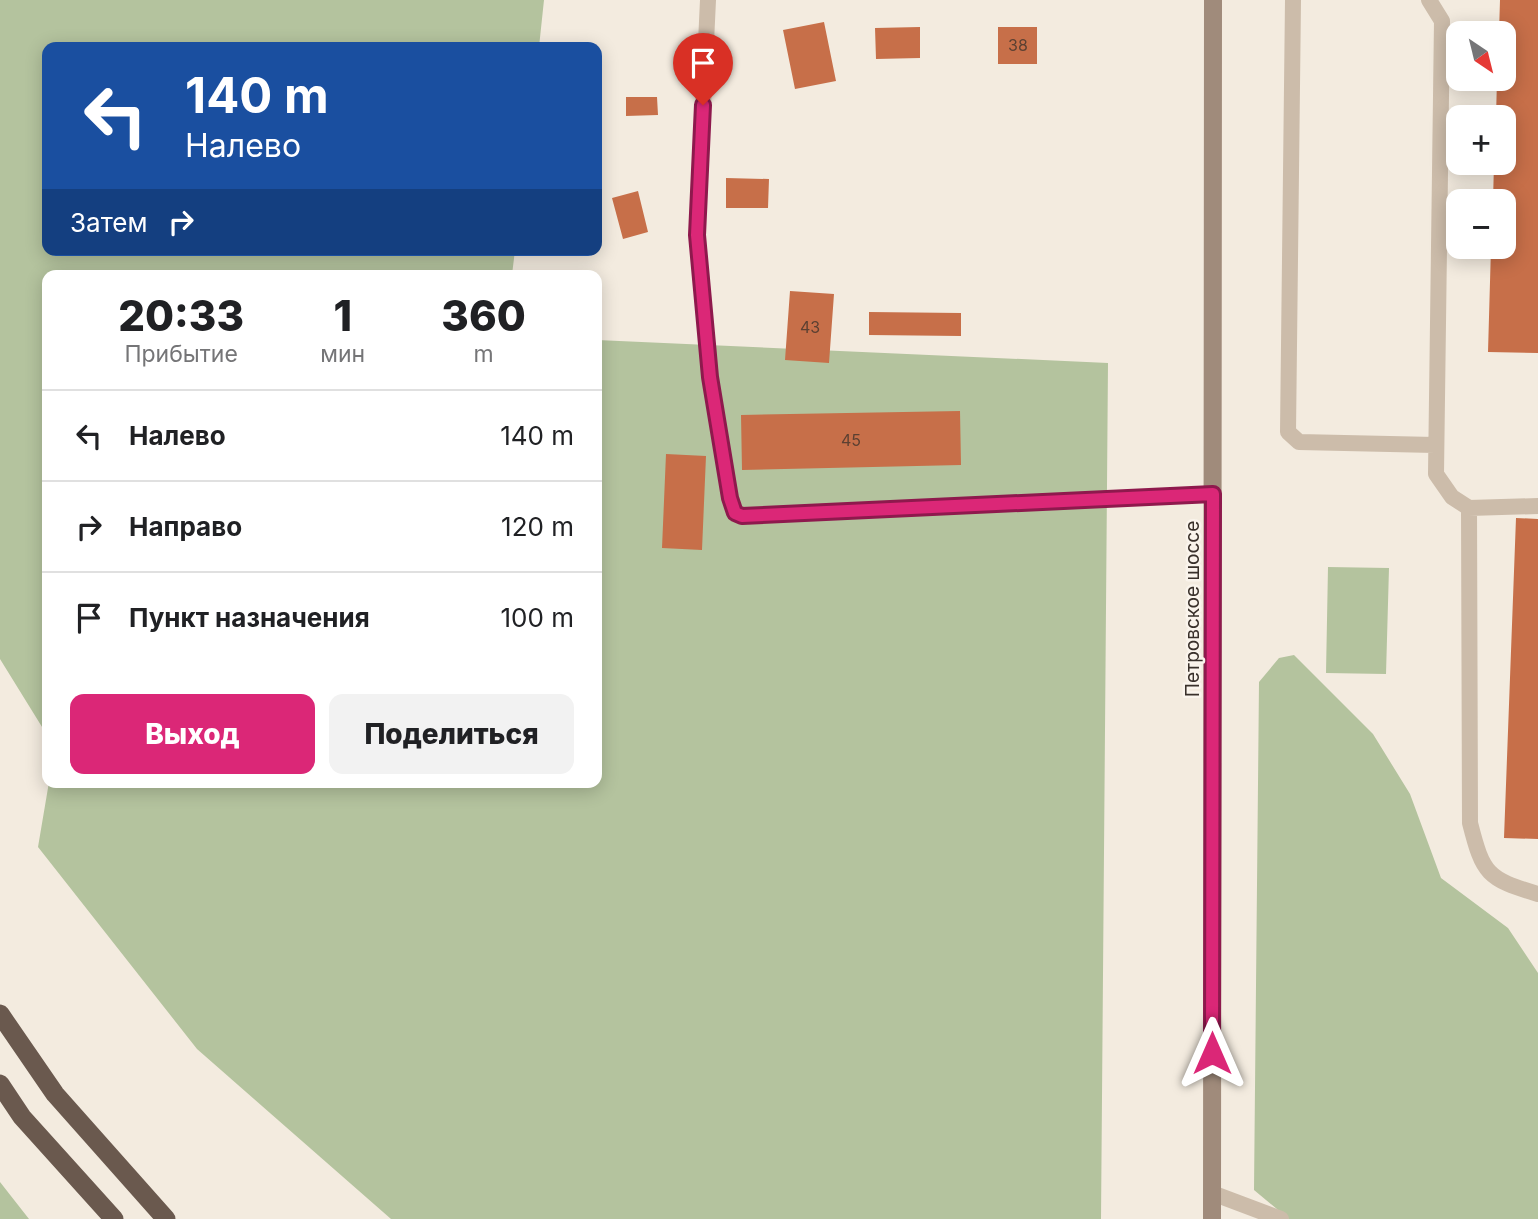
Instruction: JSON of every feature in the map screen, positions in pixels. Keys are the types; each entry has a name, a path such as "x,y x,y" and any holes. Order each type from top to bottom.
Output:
{"highway":[{"path":"0,1014 55,1094 166,1219"},
{"path":"0,1084 22,1117 114,1219"}],"main road":[{"name":"Петровское шоссе","path":"1212,1219 1213,0"}],"lane":[{"path":"708,0 697,235 710,377 730,498 735,513 742,516 1213,494"},
{"path":"1293,0 1288,432 1300,442 1435,444"},
{"path":"1429,0 1442,21 1436,474 1452,497 1469,508 1538,506"},
{"path":"1469,508 1471,823 1479,856 1488,872 1508,885 1538,894"},
{"path":"1212,1193 1281,1219"}],"green space":[{"path":"0,0 544,0 540,42 42,42 42,256 514,256 513,270 42,270 42,727 0,659"},
{"path":"602,340 1108,363 1101,1219 391,1219 197,1049 38,847 48,788 602,788"},
{"path":"1328,567 1389,568 1386,674 1326,673"},
{"path":"1294,655 1373,734 1410,794 1441,878 1508,928 1538,973 1538,1219 1289,1219 1254,1190 1259,682 1279,658"},
{"path":"0,1182 29,1219 0,1219"}],"building":[{"path":"1500,0 1538,0 1538,353 1488,352 1491,259 1516,259 1516,189 1493,189 1494,175 1516,175 1516,105 1496,105 1497,91 1516,91 1516,21 1499,21"},
{"path":"824,22 836,81 795,89 783,30"},
{"path":"920,27 920,58 876,59 875,28"},
{"path":"998,27 1037,27 1037,64 998,64"},
{"path":"626,97 657,97 658,115 626,116"},
{"path":"726,178 769,179 768,208 726,208"},
{"path":"638,191 648,232 623,239 612,198"},
{"path":"790,291 834,294 829,363 785,360"},
{"path":"869,312 961,313 961,336 869,335"},
{"path":"960,411 961,465 742,470 741,415"},
{"path":"666,454 706,456 702,550 662,548"},
{"path":"1516,518 1538,519 1538,839 1504,838"}],"route":[{"path":"703,105 697,235 710,377 730,498 735,513 742,516 974,503 1213,494 1212,1053"}]}
